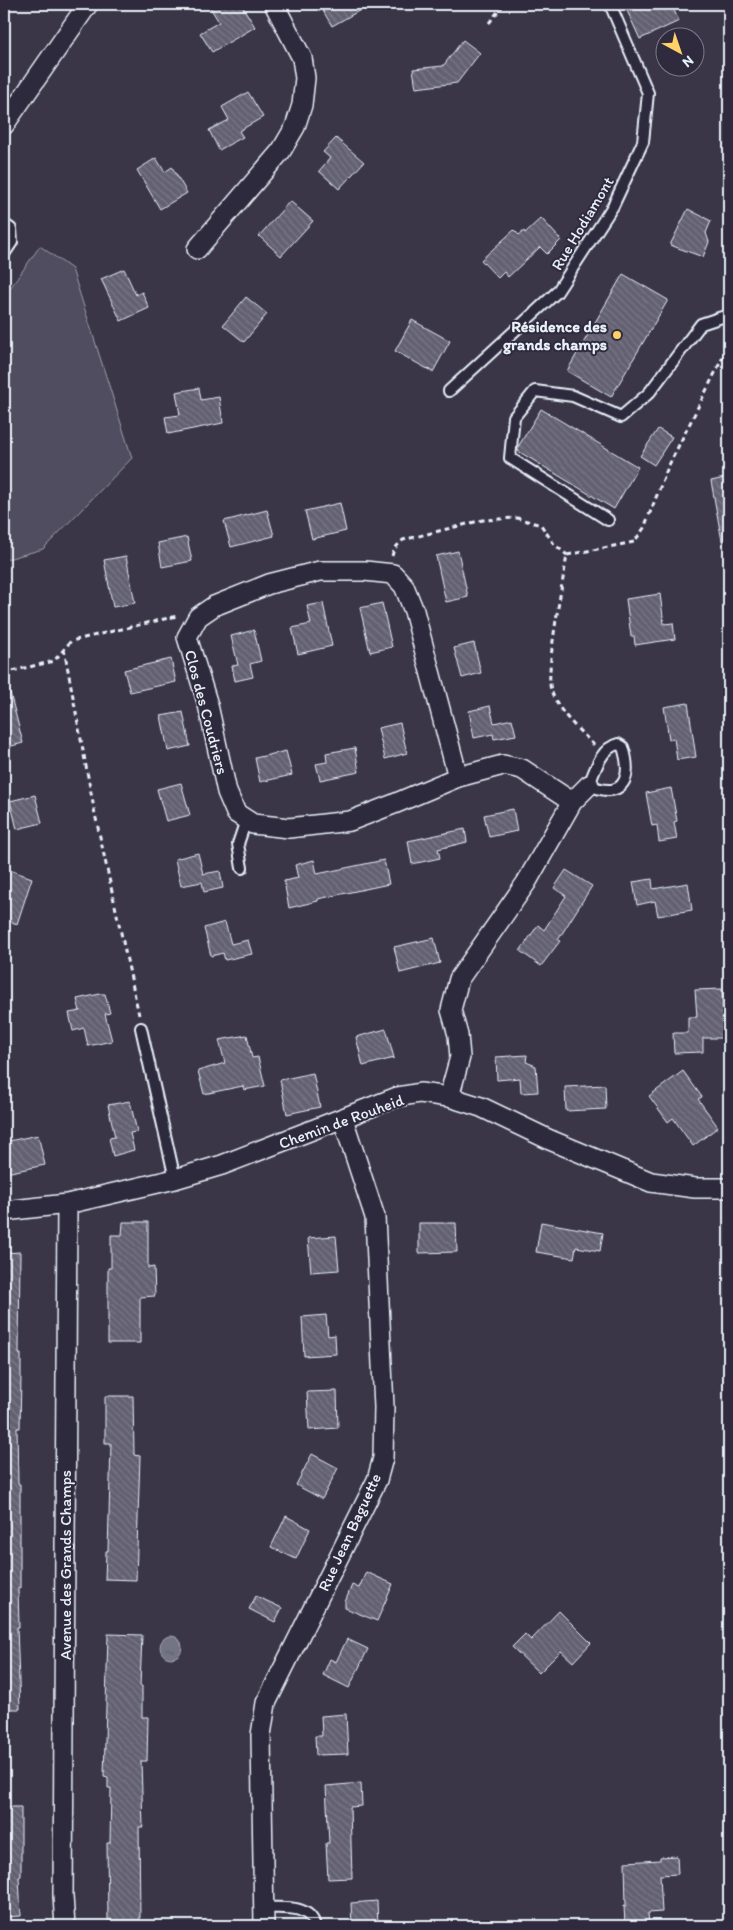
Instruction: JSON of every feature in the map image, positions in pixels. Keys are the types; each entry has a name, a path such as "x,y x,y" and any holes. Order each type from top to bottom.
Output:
{"street":[{"path":"4,125 88,4"},
{"path":"197,249 281,151 295,127 302,105 305,78 302,58 274,4"},
{"path":"198,617 214,606 269,584 320,571 365,571 393,574 404,586 414,610 458,777"},
{"name":"Clos des Coudriers","path":"198,617 187,637 208,705 227,792 236,813 246,820"},
{"path":"246,820 253,824 289,828 350,821 458,777 502,765 522,768 572,802"},
{"path":"449,1097 460,1057 458,1035 451,1010 459,979 526,883 572,802 589,785"},
{"name":"Chemin de Rouheid","path":"4,1211 66,1204 175,1179 222,1165 397,1097 420,1093 449,1097 481,1107 550,1140 651,1182 695,1188 729,1188"},
{"name":"Rue Jean Baguette","path":"264,1917 261,1735 266,1703 377,1480 383,1458 384,1406 375,1217 342,1119"},
{"name":"Avenue des Grands Champs","path":"65,1926 66,1204"}],"lane":[{"name":"Rue Hodiamont","path":"450,391 557,292 613,206 643,142 648,93 610,4"},
{"path":"4,224 11,229 12,242 4,254"},
{"path":"608,520 510,458 514,417 535,390 573,396 621,417 649,393 701,324 722,317 729,319"},
{"path":"618,744 624,747 626,780 622,786 615,790 600,790 589,785 603,754 611,746 618,744"},
{"path":"242,868 238,844 246,820"},
{"path":"141,1028 175,1179"},
{"name":"Rue Jean Baguette","path":"264,1917 298,1909 308,1913 315,1926"}],"path":[{"path":"489,23 504,4"},
{"path":"567,555 634,542 644,528 668,467 727,349 729,349"},
{"path":"388,573 394,549 403,540 482,520 517,518 541,525 554,544 567,555"},
{"path":"567,555 551,662 551,689 567,719 603,754"},
{"path":"4,672 54,661 71,641 178,616 198,617"},
{"path":"64,649 95,814 141,1028"}],"shaded area":[{"path":"40,246 72,269 132,458 43,549 4,560 4,297"}],"water":[{"path":"167,1636 175,1636 182,1643 182,1651 175,1658 167,1658 160,1651 160,1643"}],"building":[{"path":"208,4 241,4 255,27 212,52 200,33 219,22"},
{"path":"319,4 371,4 332,26"},
{"path":"624,4 671,4 679,21 664,28 656,28 656,32 640,39"},
{"path":"463,40 480,53 457,83 416,88 413,69 443,66"},
{"path":"248,92 263,117 239,131 243,137 219,150 209,130 229,120 222,107"},
{"path":"336,138 364,162 339,189 319,171 330,158 323,152"},
{"path":"156,158 165,172 172,167 187,193 160,209 137,170"},
{"path":"290,201 313,221 281,256 259,236"},
{"path":"688,209 711,221 706,233 709,242 703,257 670,245"},
{"path":"541,218 561,240 547,254 540,247 508,277 504,272 498,278 481,260 514,230 519,235 524,231 525,233"},
{"path":"124,269 136,295 142,292 149,308 121,321 101,279"},
{"name":"Résidence des grands champs","path":"623,274 668,300 611,397 567,371"},
{"path":"246,297 267,314 244,342 223,325"},
{"path":"412,320 450,341 433,372 395,351"},
{"path":"199,388 201,400 219,397 223,423 168,434 165,417 180,415 176,392"},
{"path":"541,409 638,467 614,509 518,451 518,447"},
{"path":"658,429 672,437 654,465 640,456"},
{"path":"729,477 729,540 722,541 711,481"},
{"path":"340,503 346,531 312,539 305,511"},
{"path":"267,510 274,536 231,547 224,521"},
{"path":"187,537 192,561 162,567 158,543"},
{"path":"458,551 468,597 446,602 436,556"},
{"path":"126,556 135,603 113,607 104,560"},
{"path":"660,594 664,624 673,623 675,639 635,645 634,636 631,636 626,599"},
{"path":"323,603 332,646 298,654 292,628 311,624 307,606"},
{"path":"382,603 392,647 370,652 360,608"},
{"path":"254,630 261,661 250,664 253,677 235,681 232,666 238,665 231,636"},
{"path":"474,643 481,673 462,678 454,648"},
{"path":"171,659 176,682 130,692 124,670"},
{"path":"9,689 23,743 4,748 4,690"},
{"path":"688,703 696,757 677,760 674,738 669,739 664,707"},
{"path":"490,706 494,723 512,719 516,735 494,739 493,734 474,738 469,711"},
{"path":"183,712 190,746 168,751 161,716"},
{"path":"400,723 407,753 385,759 378,728"},
{"path":"355,748 359,772 320,780 316,764 327,762 326,753"},
{"path":"286,751 292,775 260,782 255,758"},
{"path":"181,783 190,815 166,821 157,789"},
{"path":"671,788 677,821 674,822 677,839 659,842 657,825 652,826 646,793"},
{"path":"35,795 42,823 17,829 10,801"},
{"path":"513,809 517,831 489,837 484,815"},
{"path":"465,829 467,842 438,849 440,858 412,864 408,841"},
{"path":"198,853 203,874 220,871 223,888 204,892 202,882 181,886 175,859"},
{"path":"314,860 317,874 384,860 389,884 318,899 318,901 289,908 284,881 298,878 295,865"},
{"path":"7,869 32,878 17,924 4,919 4,880"},
{"path":"566,870 592,886 558,940 560,941 541,966 520,951 538,925 544,930 566,896 554,888"},
{"path":"652,879 653,889 688,883 692,910 658,916 655,901 637,905 633,882"},
{"path":"225,922 231,944 248,940 252,954 225,960 223,953 211,956 204,928"},
{"path":"434,938 440,963 400,973 394,947"},
{"path":"722,989 724,1038 703,1038 703,1052 674,1053 673,1033 688,1033 688,1017 697,1017 695,990"},
{"path":"105,994 110,1013 105,1014 112,1041 88,1046 84,1028 73,1031 69,1013 80,1011 77,999"},
{"path":"386,1029 394,1058 363,1066 356,1037"},
{"path":"247,1035 252,1058 258,1057 265,1086 244,1090 243,1086 204,1094 198,1071 225,1063 219,1040"},
{"path":"527,1055 526,1062 536,1066 538,1092 521,1093 520,1078 497,1080 496,1057"},
{"path":"683,1071 702,1097 698,1099 718,1127 693,1146 673,1118 668,1122 649,1096"},
{"path":"313,1073 320,1107 287,1114 280,1080"},
{"path":"605,1085 606,1109 566,1111 565,1087"},
{"path":"130,1101 137,1132 130,1133 134,1150 113,1156 109,1138 115,1137 108,1105"},
{"path":"38,1135 45,1165 6,1173 4,1142"},
{"path":"123,1222 148,1222 148,1268 154,1267 155,1296 140,1297 140,1343 108,1343 108,1268 111,1268 111,1235 122,1235"},
{"path":"541,1222 603,1233 600,1251 576,1247 574,1258 536,1252"},
{"path":"419,1223 456,1223 457,1252 419,1253"},
{"path":"336,1236 339,1270 311,1272 308,1238"},
{"path":"20,1252 19,1354 21,1354 21,1376 20,1428 17,1428 18,1484 20,1484 20,1588 18,1588 19,1627 17,1627 20,1709 4,1709 4,1253"},
{"path":"326,1315 328,1336 335,1335 336,1354 304,1356 302,1317"},
{"path":"337,1391 338,1428 309,1430 307,1392"},
{"path":"105,1396 133,1396 134,1455 140,1456 136,1580 105,1579 106,1551 108,1551 111,1443 105,1443"},
{"path":"312,1454 338,1468 322,1499 296,1485"},
{"path":"286,1516 310,1529 296,1559 271,1547"},
{"path":"366,1572 393,1584 377,1621 345,1608 345,1602 352,1585 359,1588"},
{"path":"256,1596 282,1608 275,1622 249,1609"},
{"path":"559,1611 591,1643 573,1662 561,1651 539,1673 512,1647 525,1634 531,1640"},
{"path":"108,1634 142,1635 140,1686 142,1686 142,1717 148,1717 147,1761 141,1761 143,1827 139,1827 140,1920 108,1920 107,1843 110,1843 111,1788 108,1788 108,1778 104,1777"},
{"path":"347,1639 368,1649 349,1688 323,1675 330,1659 336,1662"},
{"path":"346,1714 348,1754 316,1755 315,1736 322,1736 321,1716"},
{"path":"361,1783 362,1806 350,1807 352,1878 328,1879 326,1843 329,1843 326,1786"},
{"path":"4,1807 21,1807 21,1876 19,1877 21,1916 4,1917"},
{"path":"677,1856 678,1874 660,1875 662,1912 648,1913 649,1926 625,1926 625,1862 660,1860 660,1857"},
{"path":"377,1901 378,1926 352,1926 351,1903"}],"place":[{"name":"Résidence des grands champs","path":"617,335"}]}
